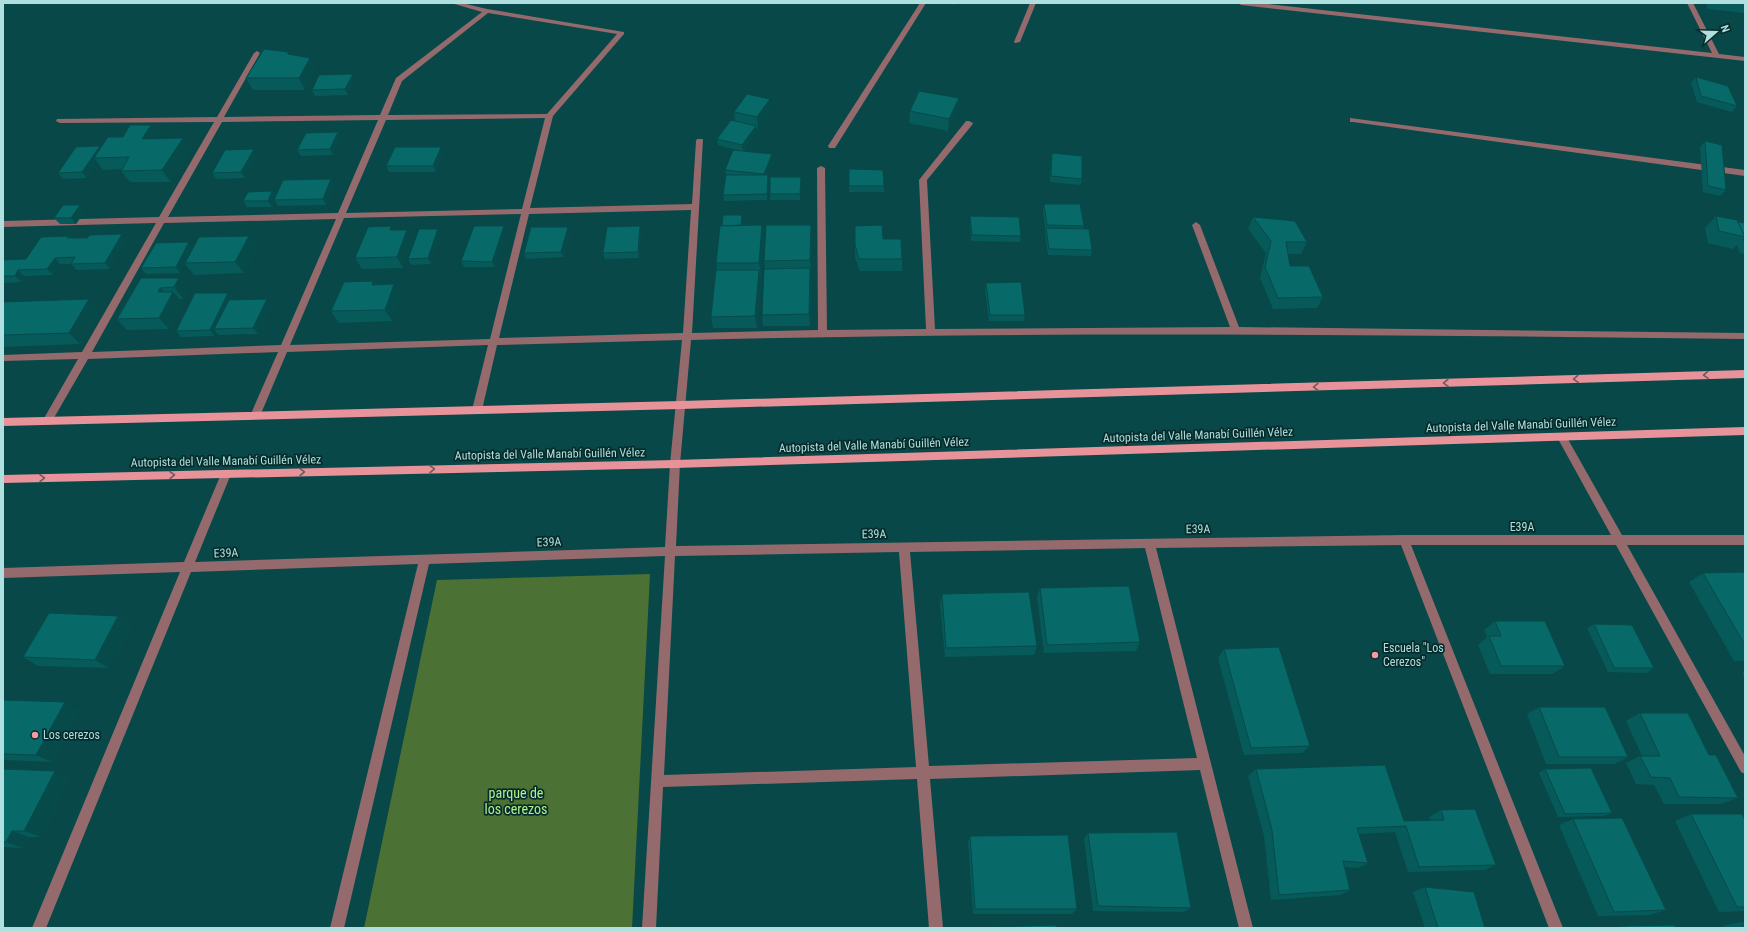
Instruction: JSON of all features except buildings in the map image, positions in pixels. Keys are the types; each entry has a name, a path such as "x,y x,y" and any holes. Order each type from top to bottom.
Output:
{"main road":[{"path":"3,422 680,405 1745,374"},
{"name":"Autopista del Valle Manabí Guillén Vélez","path":"3,479 675,464 1745,431"}],"street":[{"path":"454,3 487,11 622,33 549,116 477,410"},
{"path":"832,146 923,3"},
{"path":"1017,42 1033,3"},
{"path":"1242,3 1745,59"},
{"path":"1690,3 1716,55"},
{"path":"256,416 399,80 487,11"},
{"path":"48,420 257,53"},
{"path":"60,121 549,116"},
{"path":"1353,120 1745,173"},
{"path":"931,332 923,180 969,123"},
{"path":"649,928 675,464 687,338 700,141"},
{"path":"821,168 824,334"},
{"path":"3,224 695,207"},
{"path":"1196,225 1235,329"},
{"path":"3,358 494,342 931,332 1235,329 1745,336"},
{"path":"1562,437 1745,768"},
{"path":"38,928 226,474"},
{"path":"1404,540 1556,928"},
{"name":"E39A","path":"3,573 670,551 1404,540 1745,540"},
{"path":"1149,543 1246,928"},
{"path":"904,547 936,928"},
{"path":"337,928 424,560"},
{"path":"658,781 923,774 1205,764"}],"green space":[{"name":"parque de los cerezos","path":"650,574 632,928 364,928 437,580"}],"place":[{"name":"Escuela \"Los Cerezos\"","path":"1375,655"},
{"name":"Los cerezos","path":"35,735"}]}
